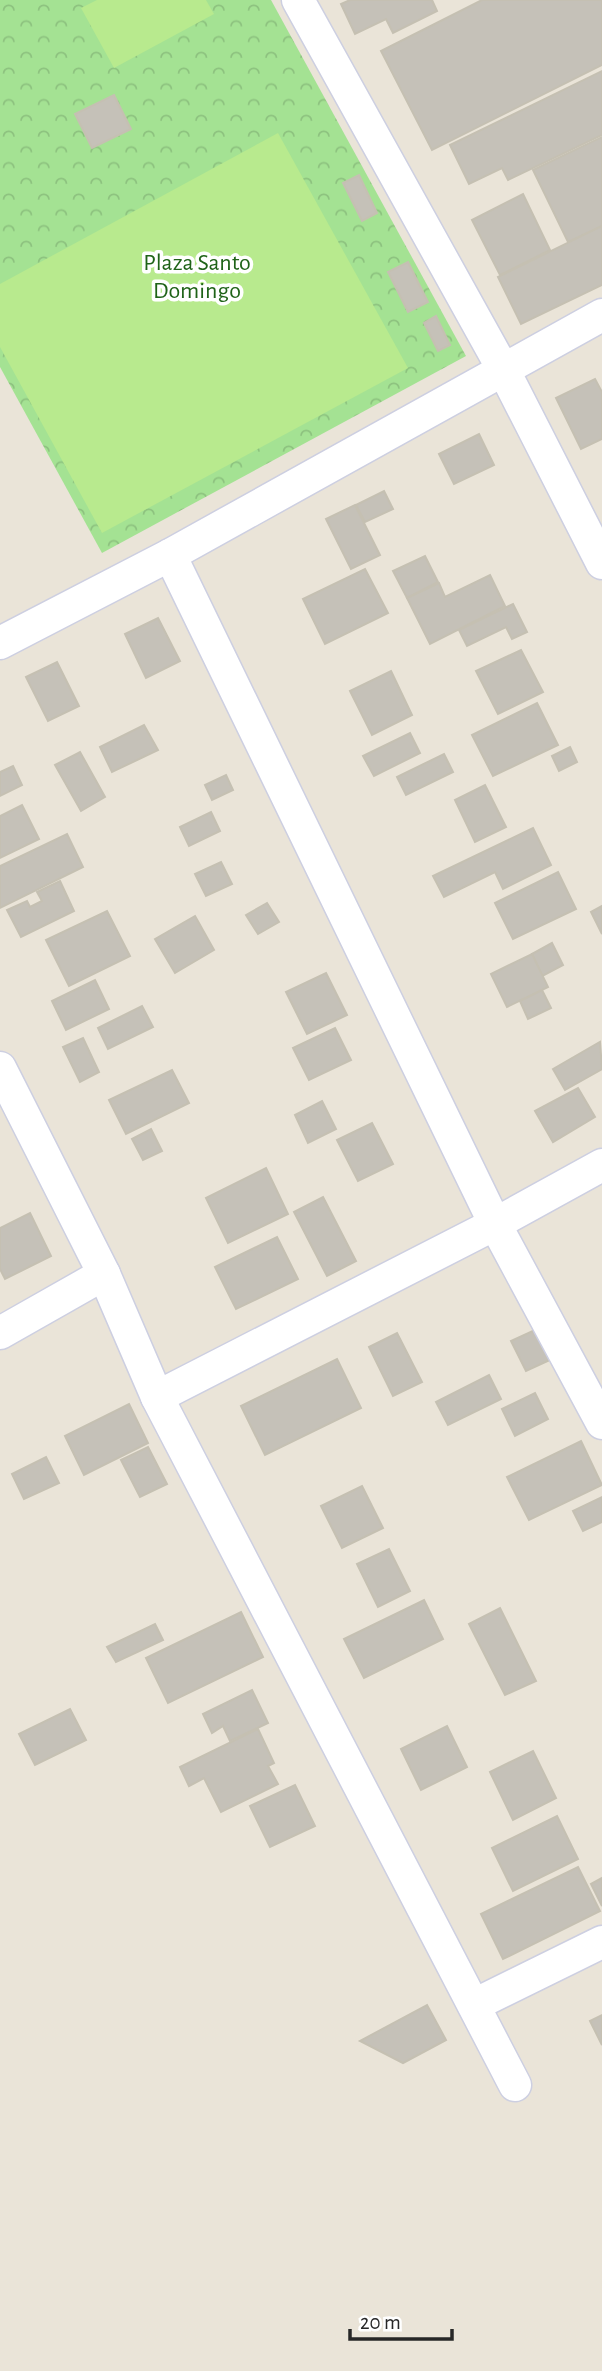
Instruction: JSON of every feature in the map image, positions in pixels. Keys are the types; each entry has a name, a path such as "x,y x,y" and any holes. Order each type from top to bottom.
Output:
{"street":[{"path":"298,0 503,369 602,563"},
{"path":"0,643 170,555 602,315"},
{"path":"170,555 495,1224 602,1423"},
{"path":"0,1068 104,1273 157,1397 515,2085"},
{"path":"157,1397 495,1224 602,1165"},
{"path":"0,1333 104,1273"},
{"path":"474,2005 602,1942"}],"green space":[{"name":"Plaza Santo Domingo","path":"0,0 271,0 466,356 102,553 0,367"},
{"path":"97,0 206,0 214,14 114,68 81,8"},
{"path":"278,133 408,368 102,533 0,347 0,284"}],"building":[{"path":"350,0 432,0 437,11 393,33 386,19 355,34 341,4"},
{"path":"482,0 602,0 602,65 432,150 381,51"},
{"path":"602,71 602,135 508,180 502,168 469,184 450,145"},
{"path":"114,95 131,129 92,148 75,114"},
{"path":"602,137 602,226 568,242 533,170"},
{"path":"359,175 377,213 362,221 343,183"},
{"path":"523,194 550,250 500,275 472,220"},
{"path":"602,226 602,285 521,324 498,277"},
{"path":"408,262 428,302 408,312 388,272"},
{"path":"436,316 450,345 438,351 424,323"},
{"path":"595,379 602,392 602,439 581,449 556,398"},
{"path":"479,434 494,465 454,484 439,454"},
{"path":"384,491 393,509 365,522 356,505"},
{"path":"355,505 380,555 351,569 326,519"},
{"path":"425,556 438,582 407,598 393,571"},
{"path":"365,569 388,613 325,644 303,599"},
{"path":"490,575 505,606 430,644 407,598 439,583 445,597"},
{"path":"513,604 527,632 512,639 506,627 467,646 459,630"},
{"path":"158,618 180,661 146,678 125,634"},
{"path":"521,650 543,692 498,714 476,671"},
{"path":"57,662 79,706 48,721 26,677"},
{"path":"391,671 412,715 372,735 350,691"},
{"path":"537,703 558,745 493,776 472,735"},
{"path":"144,725 158,750 112,772 100,747"},
{"path":"410,733 420,753 374,776 363,756"},
{"path":"570,747 577,762 559,771 552,756"},
{"path":"80,752 105,797 81,811 55,765"},
{"path":"444,754 453,772 406,795 397,777"},
{"path":"13,766 22,785 0,796 0,772"},
{"path":"226,775 233,790 212,800 205,785"},
{"path":"485,785 506,827 475,842 455,800"},
{"path":"22,805 39,839 0,858 0,816"},
{"path":"211,812 220,831 189,846 180,827"},
{"path":"533,828 551,865 503,889 495,872 444,897 433,876"},
{"path":"67,834 83,867 0,908 0,866"},
{"path":"221,862 232,884 206,896 195,874"},
{"path":"558,872 576,909 513,939 495,903"},
{"path":"60,881 74,911 21,937 7,910 27,901 30,907 42,901 37,892"},
{"path":"267,903 279,922 258,934 246,915"},
{"path":"602,906 602,934 591,912"},
{"path":"107,911 130,956 69,986 46,940"},
{"path":"195,916 214,950 175,973 155,939"},
{"path":"552,943 563,965 542,976 532,954"},
{"path":"532,954 548,987 507,1007 491,974"},
{"path":"326,973 347,1015 307,1034 286,992"},
{"path":"95,980 109,1009 66,1030 52,1001"},
{"path":"542,990 551,1008 528,1019 520,1001"},
{"path":"142,1006 153,1027 108,1049 98,1028"},
{"path":"335,1028 351,1060 309,1080 293,1048"},
{"path":"83,1038 99,1072 80,1082 63,1047"},
{"path":"600,1042 602,1069 565,1090 553,1069"},
{"path":"172,1070 189,1103 126,1134 109,1100"},
{"path":"578,1088 595,1117 553,1142 535,1111"},
{"path":"322,1101 336,1129 308,1143 295,1115"},
{"path":"372,1123 393,1164 358,1181 337,1140"},
{"path":"151,1129 162,1151 143,1160 132,1139"},
{"path":"266,1168 288,1214 228,1243 206,1198"},
{"path":"323,1197 356,1261 327,1276 294,1212"},
{"path":"30,1213 51,1256 5,1279 0,1269 0,1228"},
{"path":"277,1237 298,1279 236,1309 215,1267"},
{"path":"537,1329 552,1359 526,1371 511,1341"},
{"path":"397,1333 422,1382 393,1396 369,1347"},
{"path":"337,1359 361,1408 265,1455 241,1406"},
{"path":"489,1375 501,1399 448,1425 436,1402"},
{"path":"535,1393 548,1419 515,1436 502,1409"},
{"path":"129,1404 148,1443 84,1475 65,1436"},
{"path":"581,1441 602,1485 529,1520 507,1477"},
{"path":"148,1447 167,1484 140,1497 121,1460"},
{"path":"46,1457 59,1483 24,1499 12,1474"},
{"path":"362,1486 383,1528 342,1548 321,1506"},
{"path":"602,1497 602,1522 583,1531 573,1511"},
{"path":"389,1549 410,1591 378,1607 357,1564"},
{"path":"424,1600 443,1639 364,1678 344,1639"},
{"path":"500,1608 536,1681 505,1695 469,1624"},
{"path":"241,1612 263,1657 168,1703 146,1658"},
{"path":"155,1624 163,1640 116,1662 107,1647"},
{"path":"252,1690 268,1723 230,1741 223,1726 212,1733 203,1714"},
{"path":"70,1709 86,1740 35,1765 19,1734"},
{"path":"447,1726 467,1767 421,1790 401,1749"},
{"path":"258,1729 274,1763 268,1766 278,1784 221,1812 204,1778 189,1786 180,1767"},
{"path":"533,1751 556,1798 513,1820 490,1772"},
{"path":"295,1785 315,1826 270,1847 250,1806"},
{"path":"557,1816 578,1859 513,1891 492,1848"},
{"path":"578,1867 600,1911 503,1959 481,1914"},
{"path":"602,1878 602,1906 591,1884"},
{"path":"427,2005 446,2040 403,2063 360,2041"},
{"path":"602,2015 602,2045 590,2021"}]}
